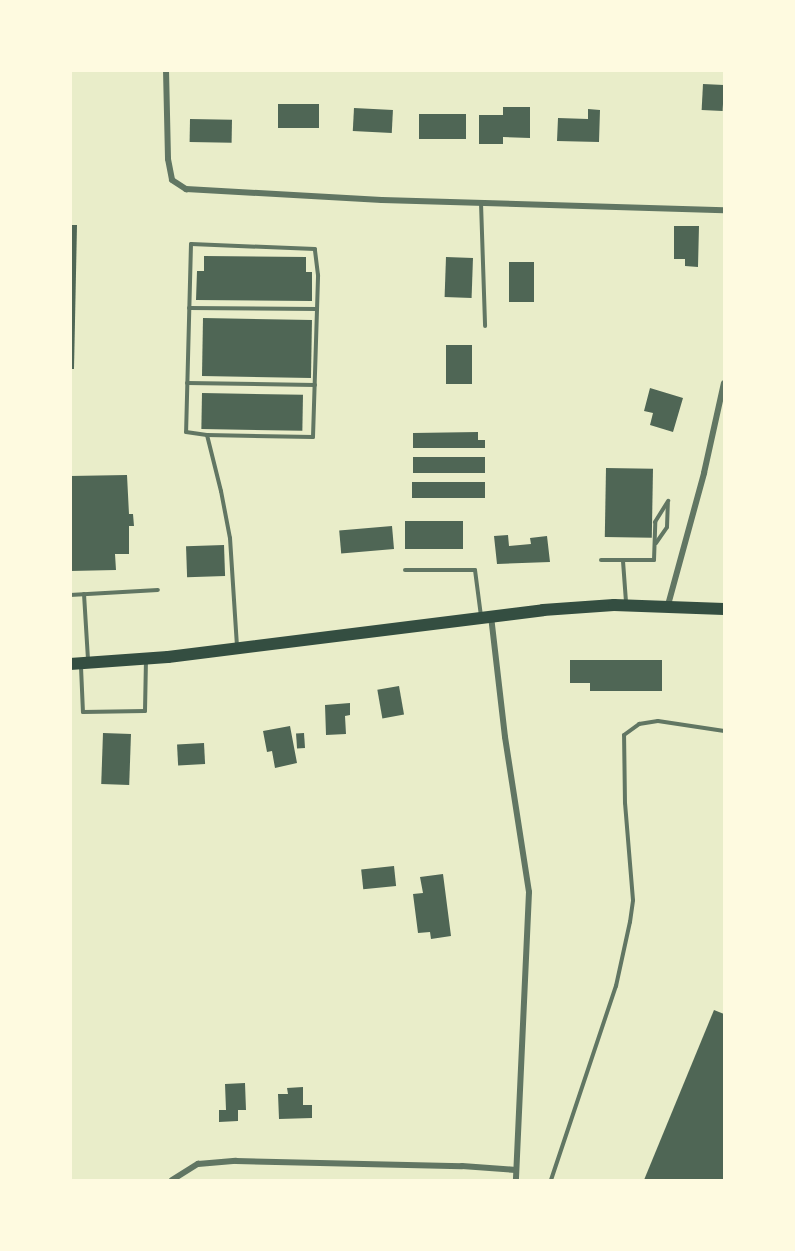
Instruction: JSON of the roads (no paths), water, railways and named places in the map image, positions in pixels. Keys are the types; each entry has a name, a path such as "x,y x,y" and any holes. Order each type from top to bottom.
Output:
{"main road":[{"path":"80,664 237,649 486,617 626,605 724,609"}],"street":[{"path":"166,70 168,159 172,180 186,189 481,203 724,210"},
{"path":"668,605 710,450 724,383"},
{"path":"486,617 529,892 516,1180"},
{"path":"172,1180 198,1164 236,1161 462,1166 516,1170"}],"lane":[{"path":"481,203 485,326"},
{"path":"191,244 315,249 318,275 317,309 314,437 207,435 186,432 191,244"},
{"path":"189,308 317,309"},
{"path":"187,383 315,385"},
{"path":"207,435 230,538 237,649"},
{"path":"601,560 654,560 655,522 668,501 667,527 655,543"},
{"path":"622,561 626,605"},
{"path":"405,570 475,570 486,617"},
{"path":"70,595 158,590"},
{"path":"84,594 80,664 83,712 145,711 146,659"},
{"path":"551,1180 612,998 630,922 633,900 625,803 624,735 639,724 658,721 724,731"}]}
